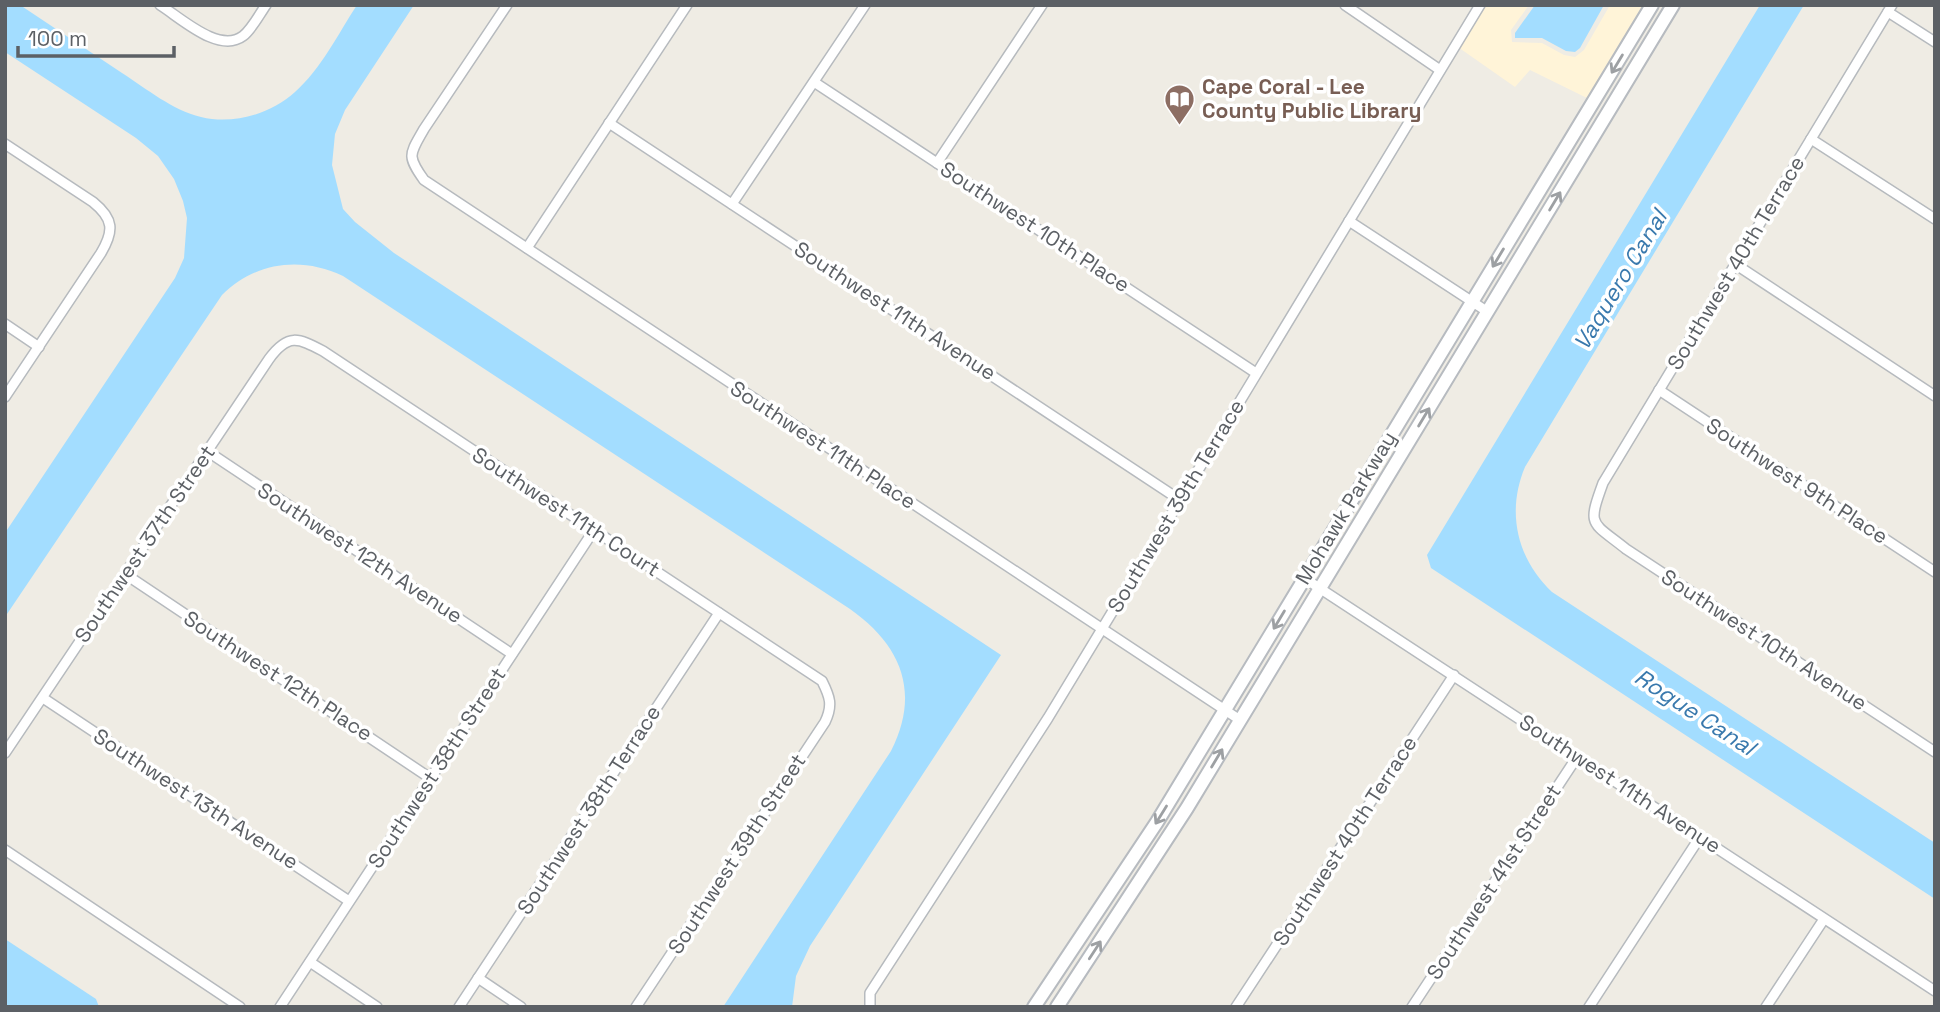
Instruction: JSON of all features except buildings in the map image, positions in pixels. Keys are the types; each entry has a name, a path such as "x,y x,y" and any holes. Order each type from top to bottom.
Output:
{"street":[{"path":"160,5 211,39 233,42 245,35 266,5"},
{"name":"Southwest 11th Place","path":"507,5 412,151 412,163 424,180 1240,720"},
{"path":"527,248 687,5"},
{"path":"732,204 865,5"},
{"path":"937,163 1042,5"},
{"path":"1345,5 1440,70"},
{"name":"Southwest 39th Terrace","path":"869,1006 870,993 1048,718 1480,5"},
{"name":"Mohawk Parkway","path":"1034,1007 1157,822 1652,5"},
{"name":"Mohawk Parkway","path":"1058,1007 1181,819 1673,5"},
{"path":"1890,9 1935,42"},
{"name":"Southwest 40th Terrace","path":"1595,525 1592,513 1602,483 1890,9"},
{"name":"Southwest 10th Place","path":"814,82 1256,373"},
{"name":"Southwest 11th Avenue","path":"609,123 1180,500"},
{"path":"1811,139 1935,219"},
{"path":"5,144 103,209 111,226 110,237 101,253 5,397"},
{"path":"1349,221 1488,312"},
{"path":"1735,264 1935,396"},
{"path":"5,324 39,347"},
{"name":"Southwest 37th Street","path":"5,753 277,348 290,339"},
{"name":"Southwest 11th Court","path":"290,339 303,340 324,351 822,681 831,699"},
{"name":"Southwest 9th Place","path":"1659,390 1935,572"},
{"name":"Southwest 12th Avenue","path":"207,451 512,654"},
{"name":"Southwest 10th Avenue","path":"1595,525 1626,549 1935,752"},
{"name":"Southwest 38th Street","path":"280,1007 594,530"},
{"name":"Southwest 12th Place","path":"125,574 430,778"},
{"name":"Southwest 11th Avenue","path":"1304,578 1935,991"},
{"name":"Southwest 38th Terrace","path":"459,1007 719,613"},
{"name":"Southwest 40th Terrace","path":"1236,1007 1454,675"},
{"name":"Southwest 13th Avenue","path":"43,698 349,901"},
{"name":"Southwest 39th Street","path":"636,1007 825,722 831,699"},
{"name":"Southwest 41st Street","path":"1412,1007 1577,757"},
{"path":"1589,1007 1700,837"},
{"path":"5,850 240,1007"},
{"path":"1766,1007 1824,919"},
{"path":"310,962 377,1007"},
{"path":"478,978 521,1007"}],"shaded area":[{"path":"1479,5 1529,5 1511,30 1512,42 1542,43 1564,55 1575,57 1584,50 1610,5 1645,5 1589,99 1530,70 1515,87 1455,45"}],"water":[{"path":"5,5 20,5 170,104 190,114 226,120 263,112 295,92 321,62 357,5 414,5 345,110 335,134 332,165 343,209 394,253 1001,655 810,946 796,976 792,1007 723,1007 891,751 900,729 905,690 901,671 893,654 868,623 850,609 343,276 311,266 279,266 249,275 222,295 5,617 5,533 175,278 184,258 187,218 174,179 158,156 136,138 5,52"},
{"path":"1535,5 1604,5 1580,48 1575,52 1566,51 1542,38 1515,38 1515,33"},
{"path":"1760,5 1804,5 1525,467 1516,501 1518,534 1530,565 1552,592 1935,843 1935,899 1431,568 1427,555"},
{"path":"5,939 96,999 99,1007 5,1007"}],"place":[{"name":"Cape Coral - Lee County Public Library","path":"1179,126"}],"water label":[{"name":"Vaquero Canal","path":"1620,280"},
{"name":"Rogue Canal","path":"1695,712"}]}
